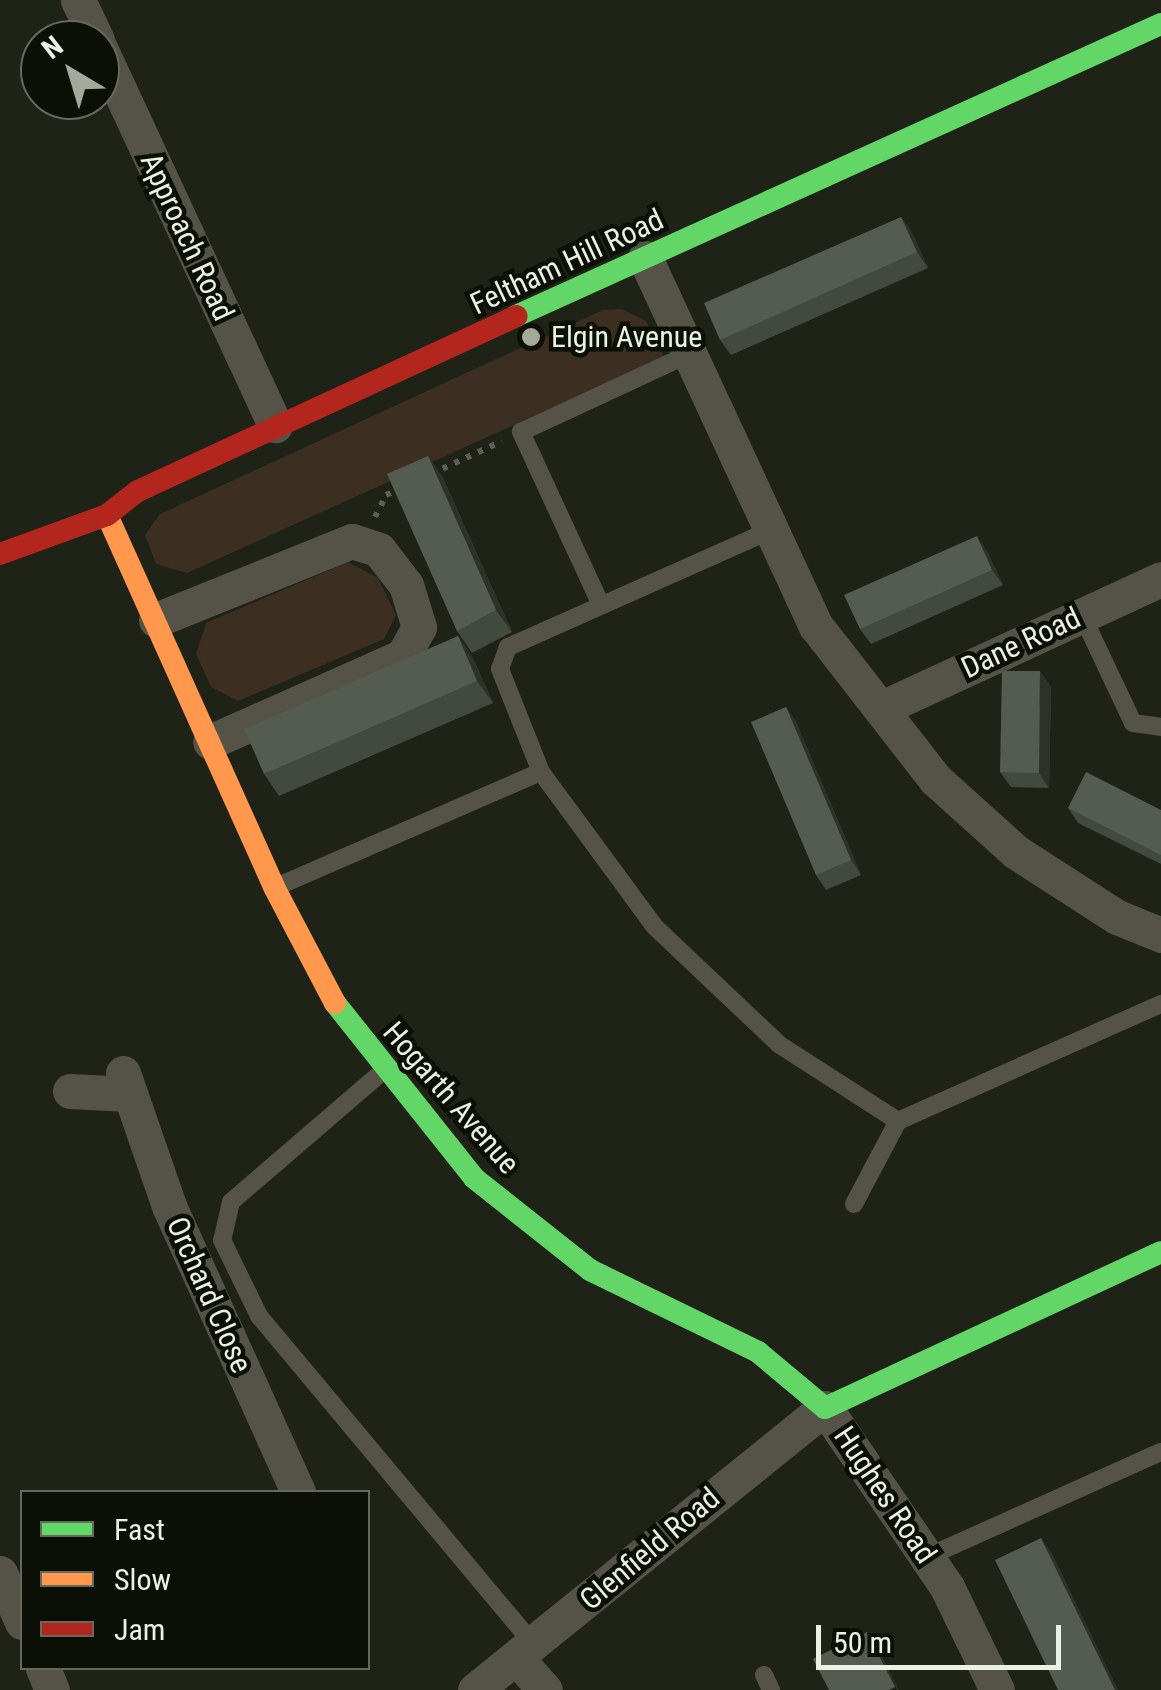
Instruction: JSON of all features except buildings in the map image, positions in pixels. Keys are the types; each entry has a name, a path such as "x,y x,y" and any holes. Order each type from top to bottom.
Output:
{"street":[{"name":"Feltham Hill Road","path":"0,554 107,514 138,490 275,425 1161,24"},
{"name":"Approach Road","path":"120,91 275,425"},
{"path":"646,258 768,531 816,626 935,779 1016,852 1117,917 1161,936"},
{"name":"Hogarth Avenue","path":"107,514 274,887 341,1014 382,1072 474,1178 590,1270 758,1352 825,1408"},
{"path":"156,620 328,546 362,544 379,550 406,585 419,627 403,656 210,742"},
{"name":"Dane Road","path":"882,708 1161,580"},
{"name":"Orchard Close","path":"70,1091 125,1084 169,1206 297,1490"},
{"path":"825,1408 1161,1252"},
{"name":"Hughes Road","path":"825,1408 927,1557 997,1690"},
{"name":"Glenfield Road","path":"475,1690 526,1653 825,1408"},
{"path":"0,1574 20,1618"},
{"path":"526,1653 545,1690"}],"lane":[{"path":"601,605 521,432 689,354"},
{"path":"768,531 508,647 500,668 542,772 654,926 780,1045 898,1121"},
{"path":"1082,615 1133,724 1161,727"},
{"path":"274,887 542,772"},
{"path":"854,1204 898,1121 1161,1004"},
{"path":"382,1072 231,1202 222,1240 259,1316 526,1653"},
{"path":"927,1557 1161,1452"}],"path":[{"path":"362,544 386,495 521,432"}],"shaded area":[{"path":"621,309 646,321 664,357 187,573 156,564 145,535 160,514 603,310"},
{"path":"348,562 378,578 396,615 384,639 238,701 211,687 196,654 206,623"}],"traffic: fast":[{"path":"516,316 1161,24"},
{"path":"335,1003 474,1178 590,1270 758,1352 825,1408 1161,1252"}],"traffic: slow":[{"path":"107,515 274,887 335,1003"}],"traffic: jam":[{"path":"0,554 107,515 138,491 516,316"}],"place":[{"name":"Elgin Avenue","path":"531,337"}]}
